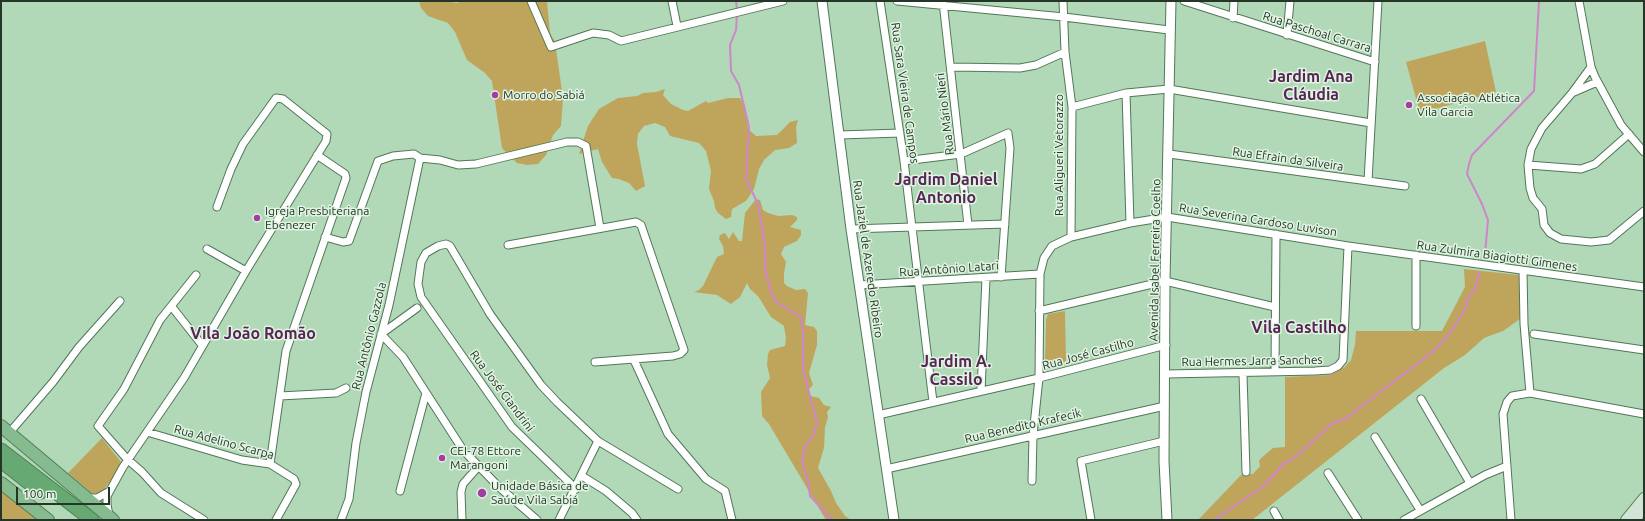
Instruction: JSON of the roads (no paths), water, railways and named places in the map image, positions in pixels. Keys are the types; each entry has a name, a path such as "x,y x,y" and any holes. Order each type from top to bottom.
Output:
{"highway":[{"path":"6,429 111,518"},
{"path":"1,450 92,520"},
{"path":"1,461 77,520"},
{"path":"1,482 48,520"}],"main road":[{"path":"1626,520 1644,498"},
{"path":"1638,520 1639,512 1644,503"},
{"path":"1638,520 1644,512"}],"street":[{"path":"531,1 551,47 593,33 609,35 621,41 736,11 783,1"},
{"path":"672,1 677,26"},
{"name":"Rua Jaziel de Azeredo Ribeiro","path":"822,1 851,229 894,520"},
{"name":"Rua Sara Vieira de Campos","path":"880,1 904,161 933,402"},
{"path":"897,1 943,3 1169,30"},
{"name":"Rua Aligueri Vetorazzo","path":"1063,1 1065,52 1072,107 1070,237"},
{"name":"Avenida Isabel Ferreira Coelho","path":"1167,520 1164,441 1166,374 1165,281 1169,154 1169,30 1171,1"},
{"name":"Rua Paschoal Carrara","path":"1184,1 1233,18 1375,62"},
{"path":"1233,18 1234,1"},
{"path":"1287,35 1290,1"},
{"path":"1368,181 1378,1"},
{"path":"1579,1 1591,67 1597,82 1621,125 1644,152"},
{"name":"Rua Mário Nieri","path":"943,3 968,225"},
{"path":"950,67 1020,68 1036,65 1065,52"},
{"path":"1591,67 1572,93 1542,128 1531,149 1528,165 1530,188 1533,198 1542,209 1544,224 1550,233 1561,239 1590,242 1609,240 1643,213"},
{"path":"1572,93 1597,82"},
{"path":"1072,107 1126,94 1169,89 1371,122"},
{"path":"1126,94 1130,223"},
{"path":"111,518 107,504 108,492 127,459 184,378 246,271 326,141 327,137 325,132 283,98 276,98 272,101 242,144 217,207"},
{"path":"840,135 900,133"},
{"path":"904,161 961,154 1008,133 1010,148 1001,277"},
{"path":"1528,165 1581,169 1595,164 1629,134"},
{"path":"326,237 343,242 349,241 378,161 393,156 414,154 420,158 440,160 458,165 476,164 567,142 578,142 586,146 600,228"},
{"name":"Rua Efrain da Silveira","path":"1169,154 1405,186"},
{"path":"270,464 286,352 346,176 317,155"},
{"name":"Rua Antônio Gazzola","path":"342,520 349,500 360,422 402,250 420,158"},
{"name":"Rua Severina Cardoso Luvison","path":"1032,481 1033,435 1039,378 1040,274 1044,258 1052,246 1070,237 1167,216 1348,246"},
{"path":"508,245 636,222 641,225 684,350 680,354 673,356 595,362"},
{"path":"851,229 1004,224"},
{"path":"1275,372 1276,234"},
{"path":"417,308 422,297 418,284 423,257 438,246 446,244 450,246 490,314 541,384 598,441 678,489"},
{"name":"Rua Zulmira Biagiotti Gimenes","path":"1348,246 1644,287"},
{"name":"Rua Hermes Jarra Sanches","path":"1166,374 1243,374 1330,370 1338,366 1343,360 1348,246"},
{"path":"207,249 246,271"},
{"path":"1416,255 1416,326"},
{"path":"1523,271 1524,324 1530,393"},
{"name":"Rua Antônio Latari","path":"859,286 1040,274"},
{"path":"196,275 172,307 160,320 124,389 98,426 127,459 142,472 161,493 204,520"},
{"path":"981,391 986,278"},
{"path":"1039,311 1165,281 1275,307"},
{"name":"Rua José Ciandrini","path":"422,297 512,427 576,489"},
{"path":"6,429 53,382 79,347 120,301"},
{"path":"427,305 417,308 381,334 403,357 463,450 478,467 537,520"},
{"path":"172,307 202,345"},
{"path":"1534,334 1644,350"},
{"name":"Rua José Castilho","path":"878,415 1039,378 1166,345"},
{"path":"634,360 668,434 706,479 725,491 732,520"},
{"path":"1243,374 1246,472"},
{"path":"280,396 336,393 346,388"},
{"path":"400,491 426,393"},
{"path":"1511,520 1511,502 1503,414 1506,402 1516,394 1530,393 1644,414"},
{"path":"1421,399 1470,483"},
{"name":"Rua Benedito Krafecik","path":"886,469 1165,406"},
{"name":"Rua Adelino Scarpa","path":"147,432 242,460 270,464 294,479 296,484 276,520"},
{"path":"1375,437 1420,510"},
{"path":"559,520 576,489 598,441"},
{"path":"1091,520 1081,461 1164,441"},
{"path":"1404,520 1470,483 1507,466"},
{"path":"462,520 461,492 463,484 478,467"},
{"path":"1328,473 1358,520"},
{"path":"582,476 606,491 632,513 637,520"},
{"path":"85,496 94,499 108,492"},
{"path":"1274,511 1280,520"}],"waterway":[{"path":"736,1 737,10"},
{"path":"1485,254 1488,220 1467,174 1469,164 1472,155 1534,91 1539,1"},
{"path":"737,14 736,30 730,45 731,71 739,85 749,127 746,179 758,204 765,246 765,268 770,289 776,302 800,316 803,327 803,369 817,423 813,436 805,446 802,461 808,481 810,496 832,520"},
{"path":"1214,520 1265,485 1284,463 1292,460 1333,423 1345,419 1431,353 1447,337 1466,308 1468,298 1475,289 1479,273"}],"place":[{"name":"Morro do Sabiá","path":"495,95"},
{"name":"Associação Atlética Vila Garcia","path":"1409,105"},
{"name":"Igreja Presbiteriana Ebenezer","path":"257,218"},
{"name":"CEI-78 Ettore Marangoni","path":"442,458"},
{"name":"Unidade Básica de Saúde Vila Sabiá","path":"482,493"}],"district":[{"name":"Jardim Ana Cláudia","path":"1311,86"},
{"name":"Jardim Daniel Antonio","path":"946,189"},
{"name":"Vila Castilho","path":"1299,328"},
{"name":"Vila João Romão","path":"253,334"},
{"name":"Jardim A. Cassilo","path":"956,371"}]}
